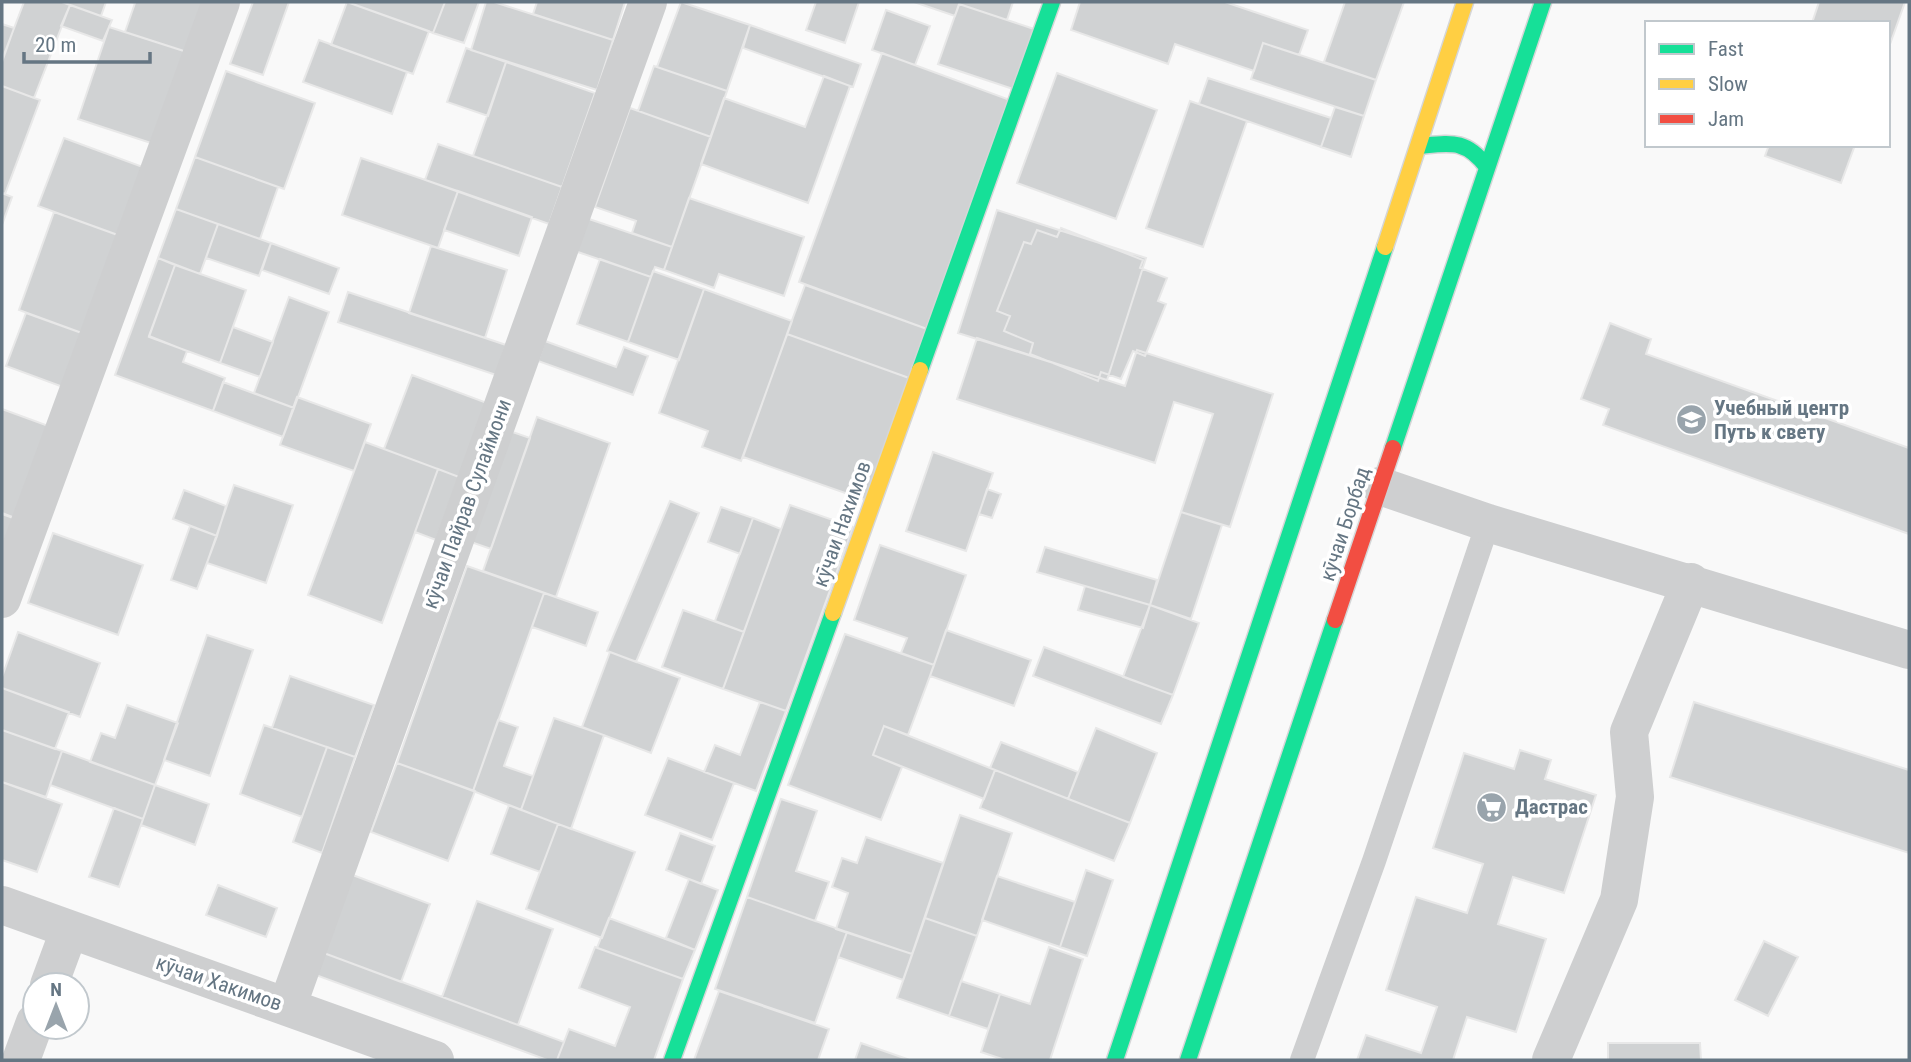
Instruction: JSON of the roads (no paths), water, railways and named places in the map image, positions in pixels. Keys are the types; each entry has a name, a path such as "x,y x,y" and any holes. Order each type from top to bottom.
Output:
{"main road":[{"name":"кӯчаи Нахимов","path":"671,1060 1052,2"},
{"path":"1115,1060 1465,2"},
{"name":"кӯчаи Борбад","path":"1188,1060 1543,2"},
{"path":"1419,146 1453,143 1464,145 1477,153 1487,167"}],"street":[{"path":"2,599 221,2"},
{"name":"кӯчаи Пайрав Сулаймони","path":"287,1007 648,2"},
{"path":"1380,486 1489,523 1909,650"},
{"path":"1551,1060 1619,900 1635,797 1629,732 1691,582"},
{"name":"кӯчаи Хакимов","path":"2,905 435,1060"},
{"path":"54,971 69,931"},
{"path":"20,1060 28,1041"}],"lane":[{"path":"1302,1060 1374,861 1489,523"}],"place":[{"name":"Учебный центр Путь к свету","path":"1691,420"},
{"name":"Дастрас","path":"1492,807"}]}
